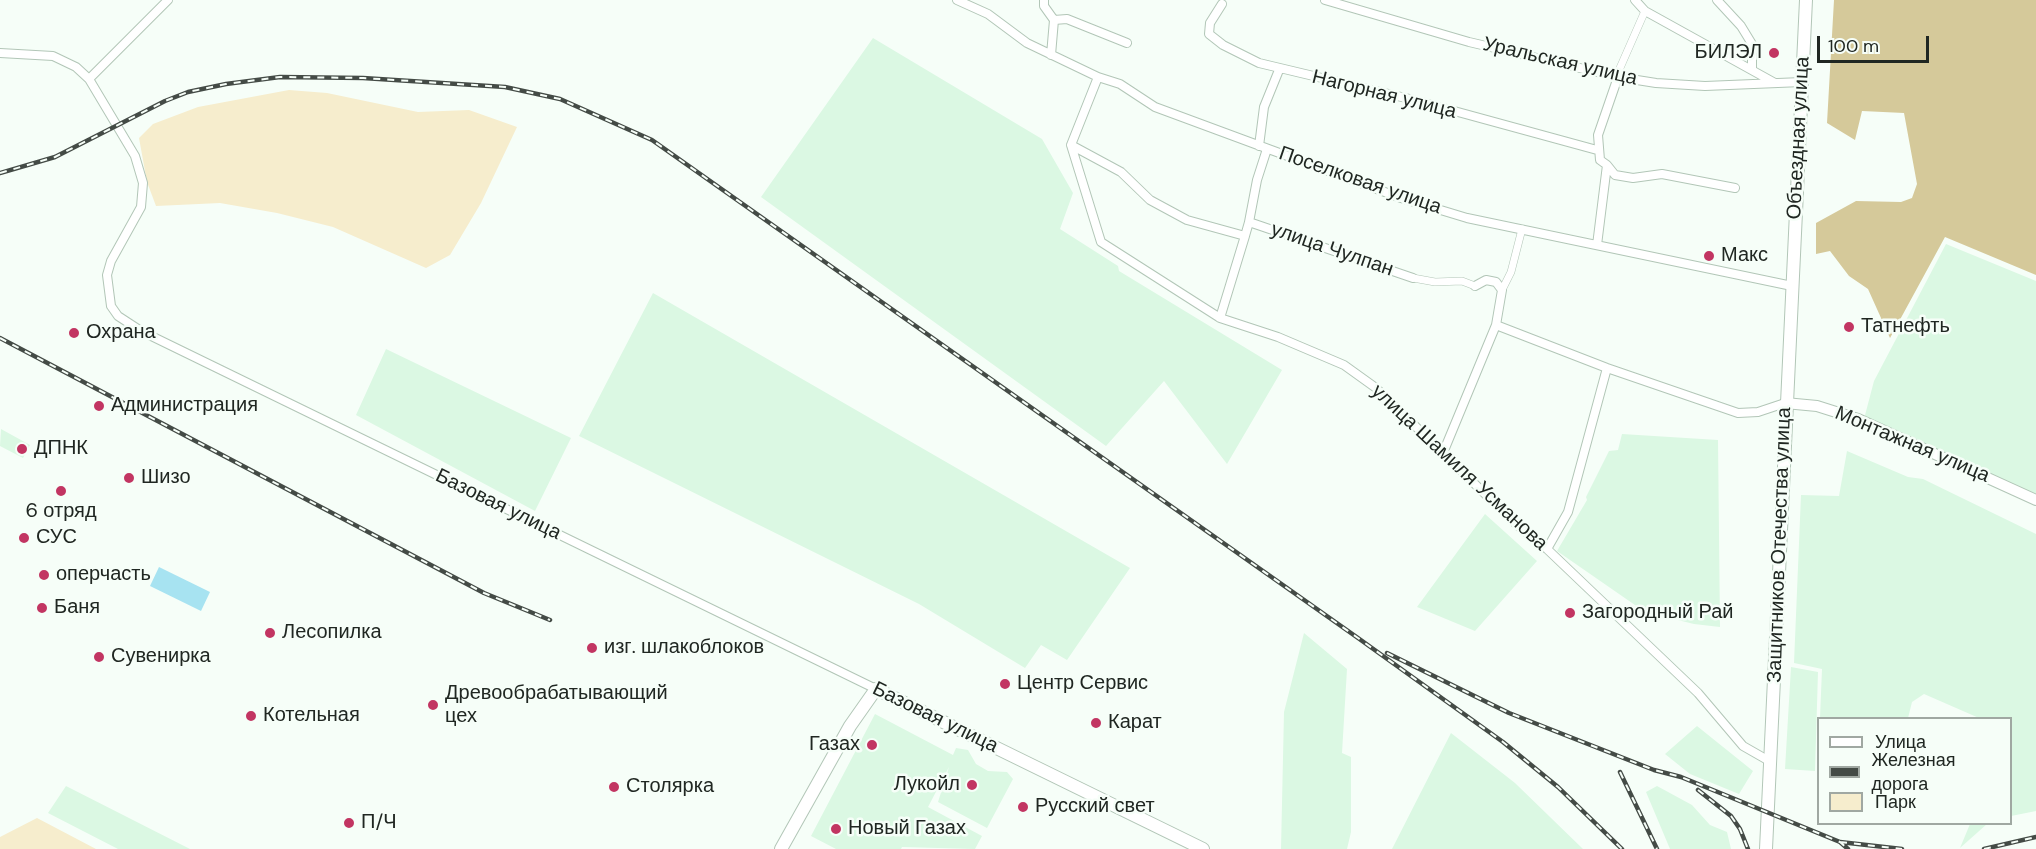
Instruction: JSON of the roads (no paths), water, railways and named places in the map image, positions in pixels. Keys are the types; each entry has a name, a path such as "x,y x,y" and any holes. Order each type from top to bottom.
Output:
{"main road":[{"name":"Объездная улица","path":"1794,240 1806,0"},
{"name":"Защитников Отечества улица","path":"1766,849 1794,240"},
{"path":"781,849 850,726 876,689"},
{"name":"Базовая улица","path":"876,689 1203,849"}],"street":[{"path":"89,79 168,0"},
{"name":"Поселковая улица","path":"957,0 988,14 1027,43 1098,77 1120,84 1155,107 1401,198 1467,218 1792,286"},
{"path":"1044,0 1044,6 1054,20 1051,55"},
{"name":"Уральская улица","path":"1325,0 1469,42 1617,77 1705,86 1802,82"},
{"path":"1635,0 1645,11 1752,68 1775,83"},
{"path":"1717,0 1742,26 1752,44 1752,68"},
{"name":"Нагорная улица","path":"1221,1 1210,23 1209,34 1222,45 1259,63 1279,70 1414,100 1597,150"},
{"path":"1645,11 1602,119 1597,150 1600,160 1615,175 1634,178 1662,174 1735,188"},
{"path":"1054,20 1067,18 1127,43"},
{"name":"Базовая улица","path":"0,53 53,56 76,67 89,79 135,156 143,183 141,207 111,261 107,275 111,306 118,316 141,331 876,689"},
{"path":"1249,222 1263,147 1264,107 1279,70"},
{"path":"1071,145 1098,77"},
{"name":"улица Чулпан","path":"1071,145 1121,172 1150,200 1186,220 1245,236 1249,222 1413,278"},
{"name":"улица Шамиля Усманова","path":"1071,145 1101,242 1220,318 1278,337 1344,365 1376,388 1516,524 1547,549 1698,693 1743,746 1771,762"},
{"path":"1597,245 1606,165"},
{"path":"1443,453 1496,325 1502,290 1510,272 1522,229"},
{"path":"1220,318 1245,236"},
{"path":"1413,278 1435,282 1462,281 1475,286 1486,280 1496,282 1502,290"},
{"path":"1496,325 1607,368 1738,412 1758,412 1785,403"},
{"path":"1547,549 1568,512 1607,368"},
{"name":"Монтажная улица","path":"1785,403 1817,406 1858,419 2036,500"}],"water":[{"path":"159,567 210,592 201,611 150,586"}],"railway":[{"path":"0,173 55,157 165,101 188,92 226,84 280,77 363,78 505,87 560,99 652,140 1358,638 1503,742 1558,787 1622,849"},
{"path":"0,338 484,593 550,620"},
{"path":"1387,653 1509,713 1654,770 1681,777 1840,842 1848,849"},
{"path":"1620,772 1657,849"},
{"path":"1698,790 1731,816 1740,829 1748,849"},
{"path":"1984,849 2036,837"},
{"path":"1840,842 1902,849"}],"place":[{"name":"БИЛЭЛ","path":"1774,53"},
{"name":"Макс","path":"1709,256"},
{"name":"Татнефть","path":"1849,327"},
{"name":"Охрана","path":"74,333"},
{"name":"Администрация","path":"99,406"},
{"name":"ДПНК","path":"22,449"},
{"name":"Шизо","path":"129,478"},
{"name":"6 отряд","path":"61,491"},
{"name":"СУС","path":"24,538"},
{"name":"оперчасть","path":"44,575"},
{"name":"Баня","path":"42,608"},
{"name":"Загородный Рай","path":"1570,613"},
{"name":"Лесопилка","path":"270,633"},
{"name":"изг. шлакоблоков","path":"592,648"},
{"name":"Сувенирка","path":"99,657"},
{"name":"Центр Сервис","path":"1005,684"},
{"name":"Древообрабатывающий цех","path":"433,705"},
{"name":"Котельная","path":"251,716"},
{"name":"Карат","path":"1096,723"},
{"name":"Газах","path":"872,745"},
{"name":"Лукойл","path":"972,785"},
{"name":"Столярка","path":"614,787"},
{"name":"Русский свет","path":"1023,807"},
{"name":"П/Ч","path":"349,823"},
{"name":"Новый Газах","path":"836,829"}]}
